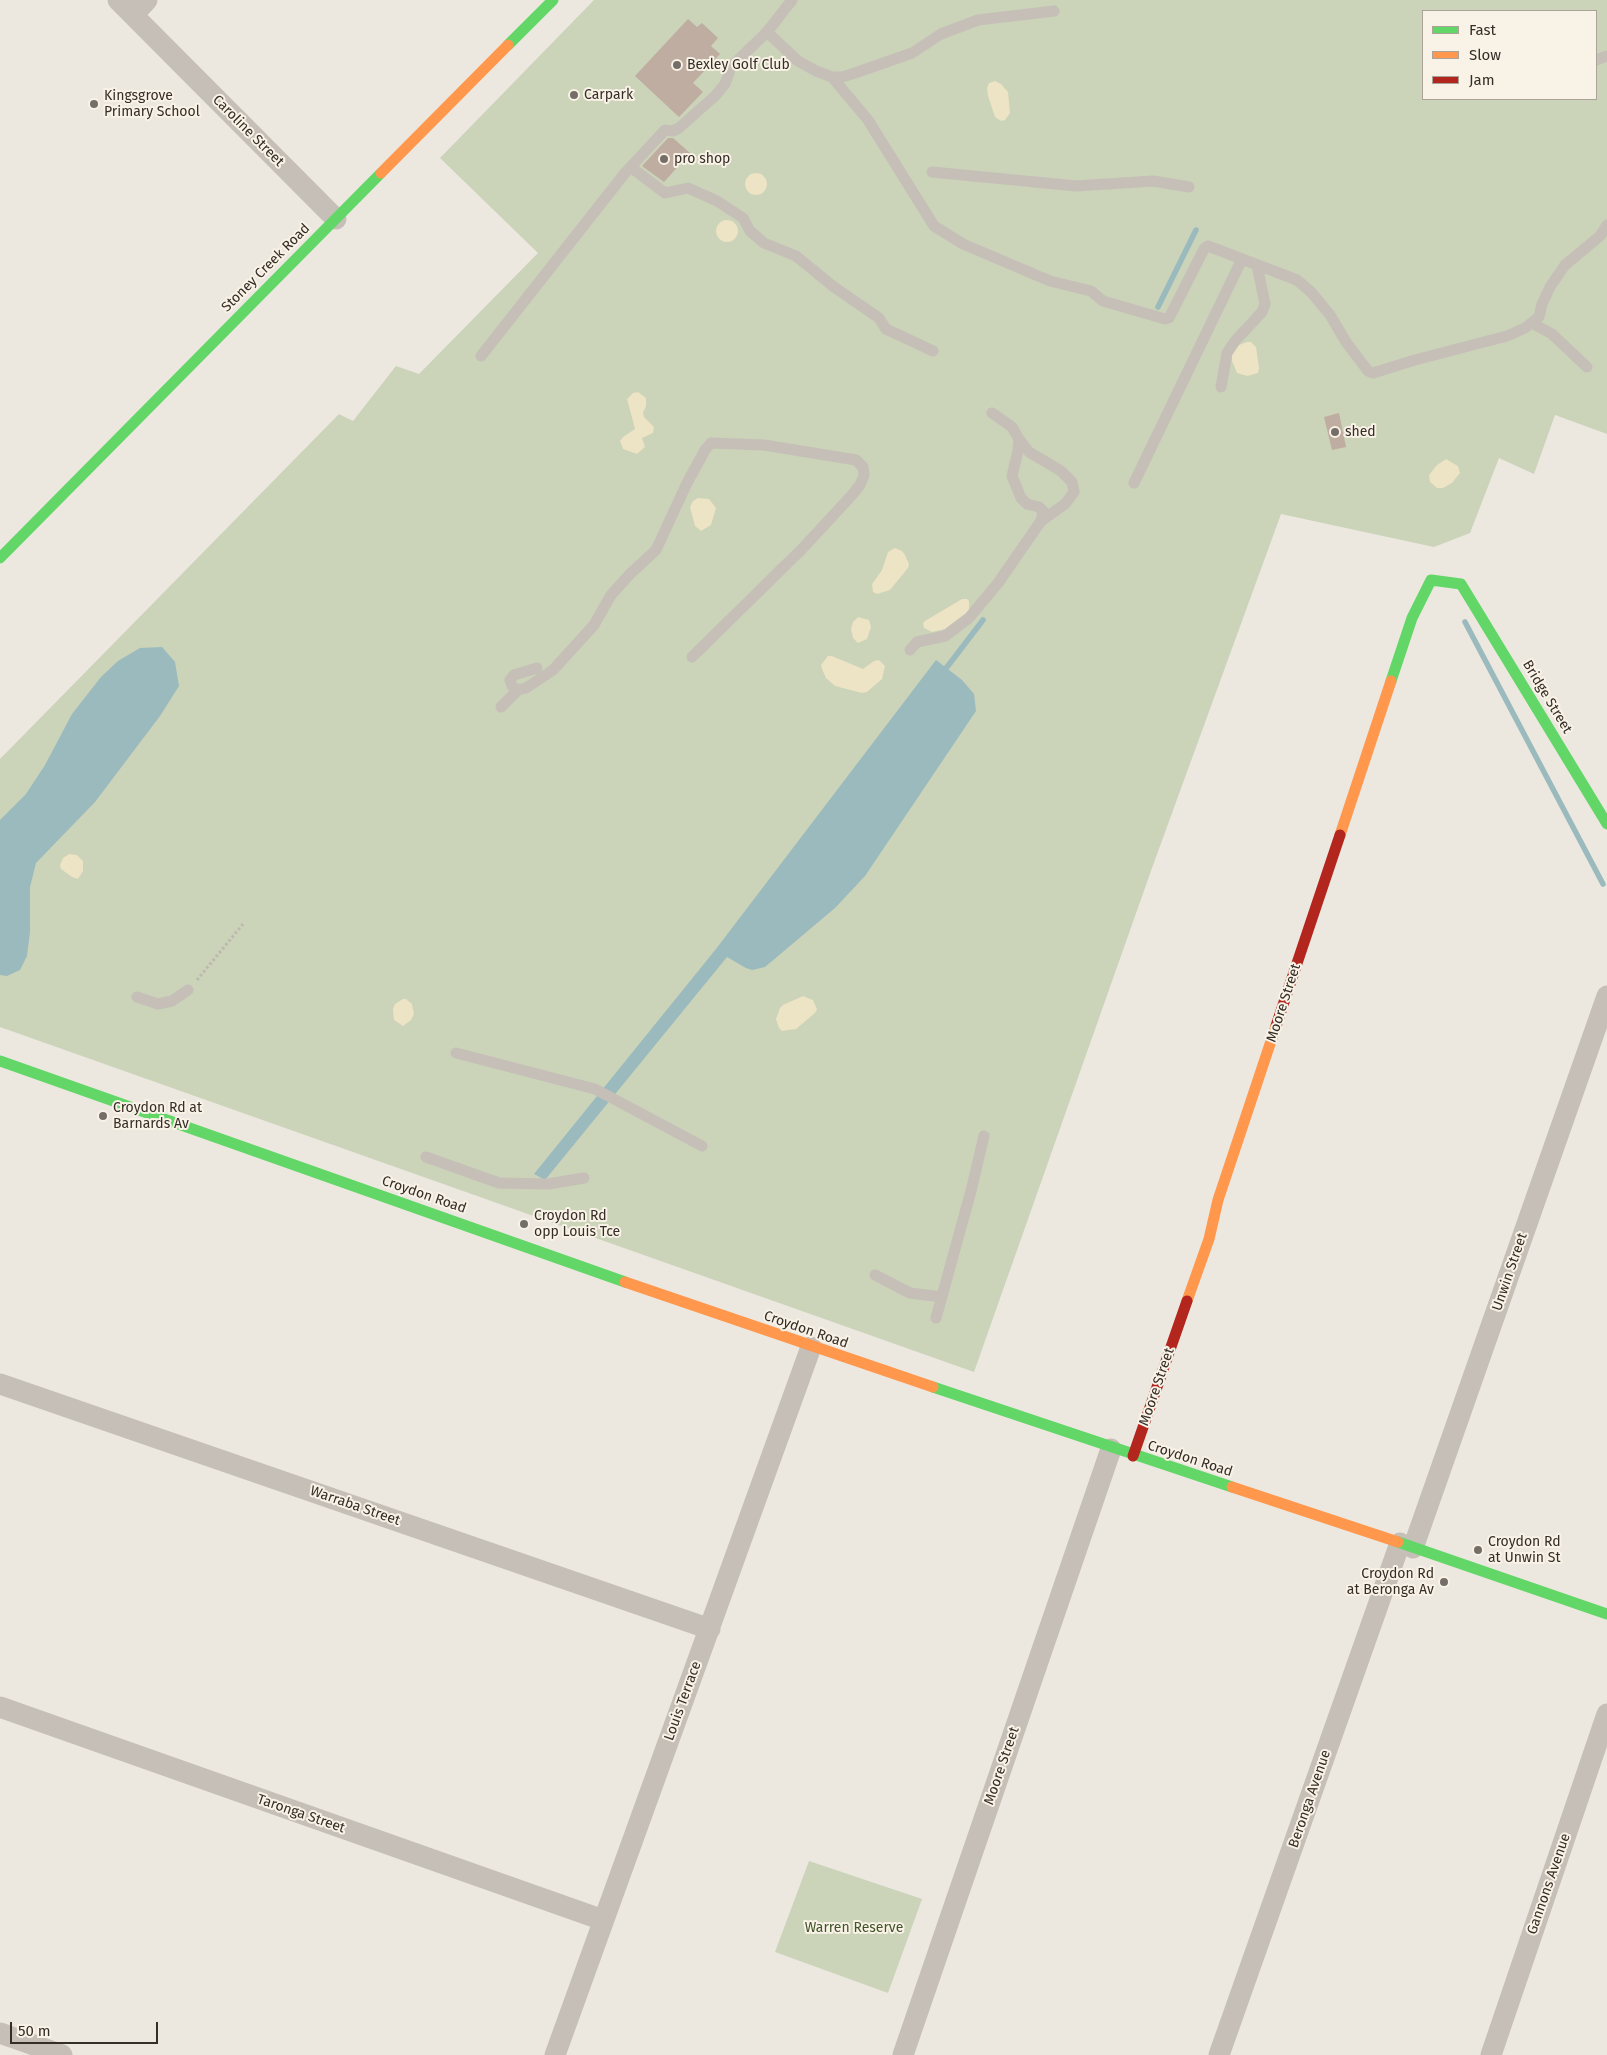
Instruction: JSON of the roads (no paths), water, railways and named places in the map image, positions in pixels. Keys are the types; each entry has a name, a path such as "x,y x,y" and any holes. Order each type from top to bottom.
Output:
{"main road":[{"name":"Stoney Creek Road","path":"0,558 553,0"},
{"name":"Moore Street","path":"1132,1456 1209,1240 1218,1200 1412,618 1432,580 1461,584"},
{"name":"Bridge Street","path":"1461,584 1607,824"},
{"name":"Croydon Road","path":"0,1061 810,1348 1607,1614"}],"street":[{"name":"Caroline Street","path":"133,5 336,218"},
{"name":"Unwin Street","path":"1407,1546 1607,996"},
{"name":"Louis Terrace","path":"555,2055 602,1920 710,1629 810,1348"},
{"name":"Warraba Street","path":"0,1384 710,1629"},
{"name":"Moore Street","path":"903,2055 1111,1449"},
{"name":"Beronga Avenue","path":"1219,2055 1407,1546"},
{"name":"Taronga Street","path":"0,1707 602,1920"},
{"name":"Gannons Avenue","path":"1491,2055 1607,1714"},
{"path":"0,2032 62,2055"}],"lane":[{"path":"482,356 608,196 665,130 673,131 679,128 715,96 725,84 731,67 767,32 792,0"},
{"path":"767,32 798,61 816,71 842,77 912,53 941,34 978,20 1054,11"},
{"path":"832,76 868,120 934,226 962,244 1050,281 1092,291 1103,301 1165,320 1169,318 1204,249 1208,246 1297,280 1312,293 1330,315 1346,342 1368,372 1373,373 1507,336 1532,323 1539,317 1542,304 1550,287 1565,264 1600,236 1607,225"},
{"path":"632,168 666,194 688,188 717,201 743,218 750,232 764,243 796,256 834,287 879,318 886,329 933,352"},
{"path":"932,172 1076,186 1153,181 1189,187"},
{"path":"1134,483 1242,259"},
{"path":"1221,388 1227,353 1235,341 1262,312 1265,304 1257,265"},
{"path":"1532,323 1552,334 1587,367"},
{"path":"910,650 917,642 945,636 969,618 998,583 1041,521 1065,504 1074,492 1072,482 1061,471 1029,452 1012,427 992,414"},
{"path":"1019,439 1012,476 1021,498 1027,504 1039,507 1043,511 1041,521"},
{"path":"501,707 518,690 526,688 553,670 594,625 610,595 656,550 687,483 705,450 712,442 764,445 856,460 863,467 864,475 860,485 852,495 802,549 692,657"},
{"path":"518,690 512,686 510,680 514,675 537,668"},
{"path":"137,997 158,1004 172,1001 188,990"},
{"path":"456,1053 595,1089 702,1146"},
{"path":"936,1318 984,1136"},
{"path":"426,1157 499,1183 548,1184 584,1178"},
{"path":"875,1275 910,1293 942,1297"}],"water":[{"path":"162,647 175,662 179,686 160,716 95,802 36,863 30,887 30,932 27,956 20,970 7,976 0,975 0,820 26,794 45,765 72,714 101,677 118,661 140,648"},
{"path":"936,660 962,680 974,694 976,711 865,876 835,908 765,967 752,970 727,957 545,1180 534,1174 716,949"}],"waterway":[{"path":"1158,307 1196,230"},
{"path":"944,671 983,620"},
{"path":"1465,622 1603,884"}],"place":[{"name":"Bexley Golf Club","path":"677,65"},
{"name":"Carpark","path":"574,95"},
{"name":"Kingsgrove Primary School","path":"94,104"},
{"name":"pro shop","path":"664,159"},
{"name":"shed","path":"1335,432"},
{"name":"Croydon Rd at Barnards Av","path":"103,1116"},
{"name":"Croydon Rd opp Louis Tce","path":"524,1224"},
{"name":"Croydon Rd at Unwin St","path":"1478,1550"},
{"name":"Croydon Rd at Beronga Av","path":"1444,1582"}],"park label":[{"name":"Warren Reserve","path":"854,1928"}]}
